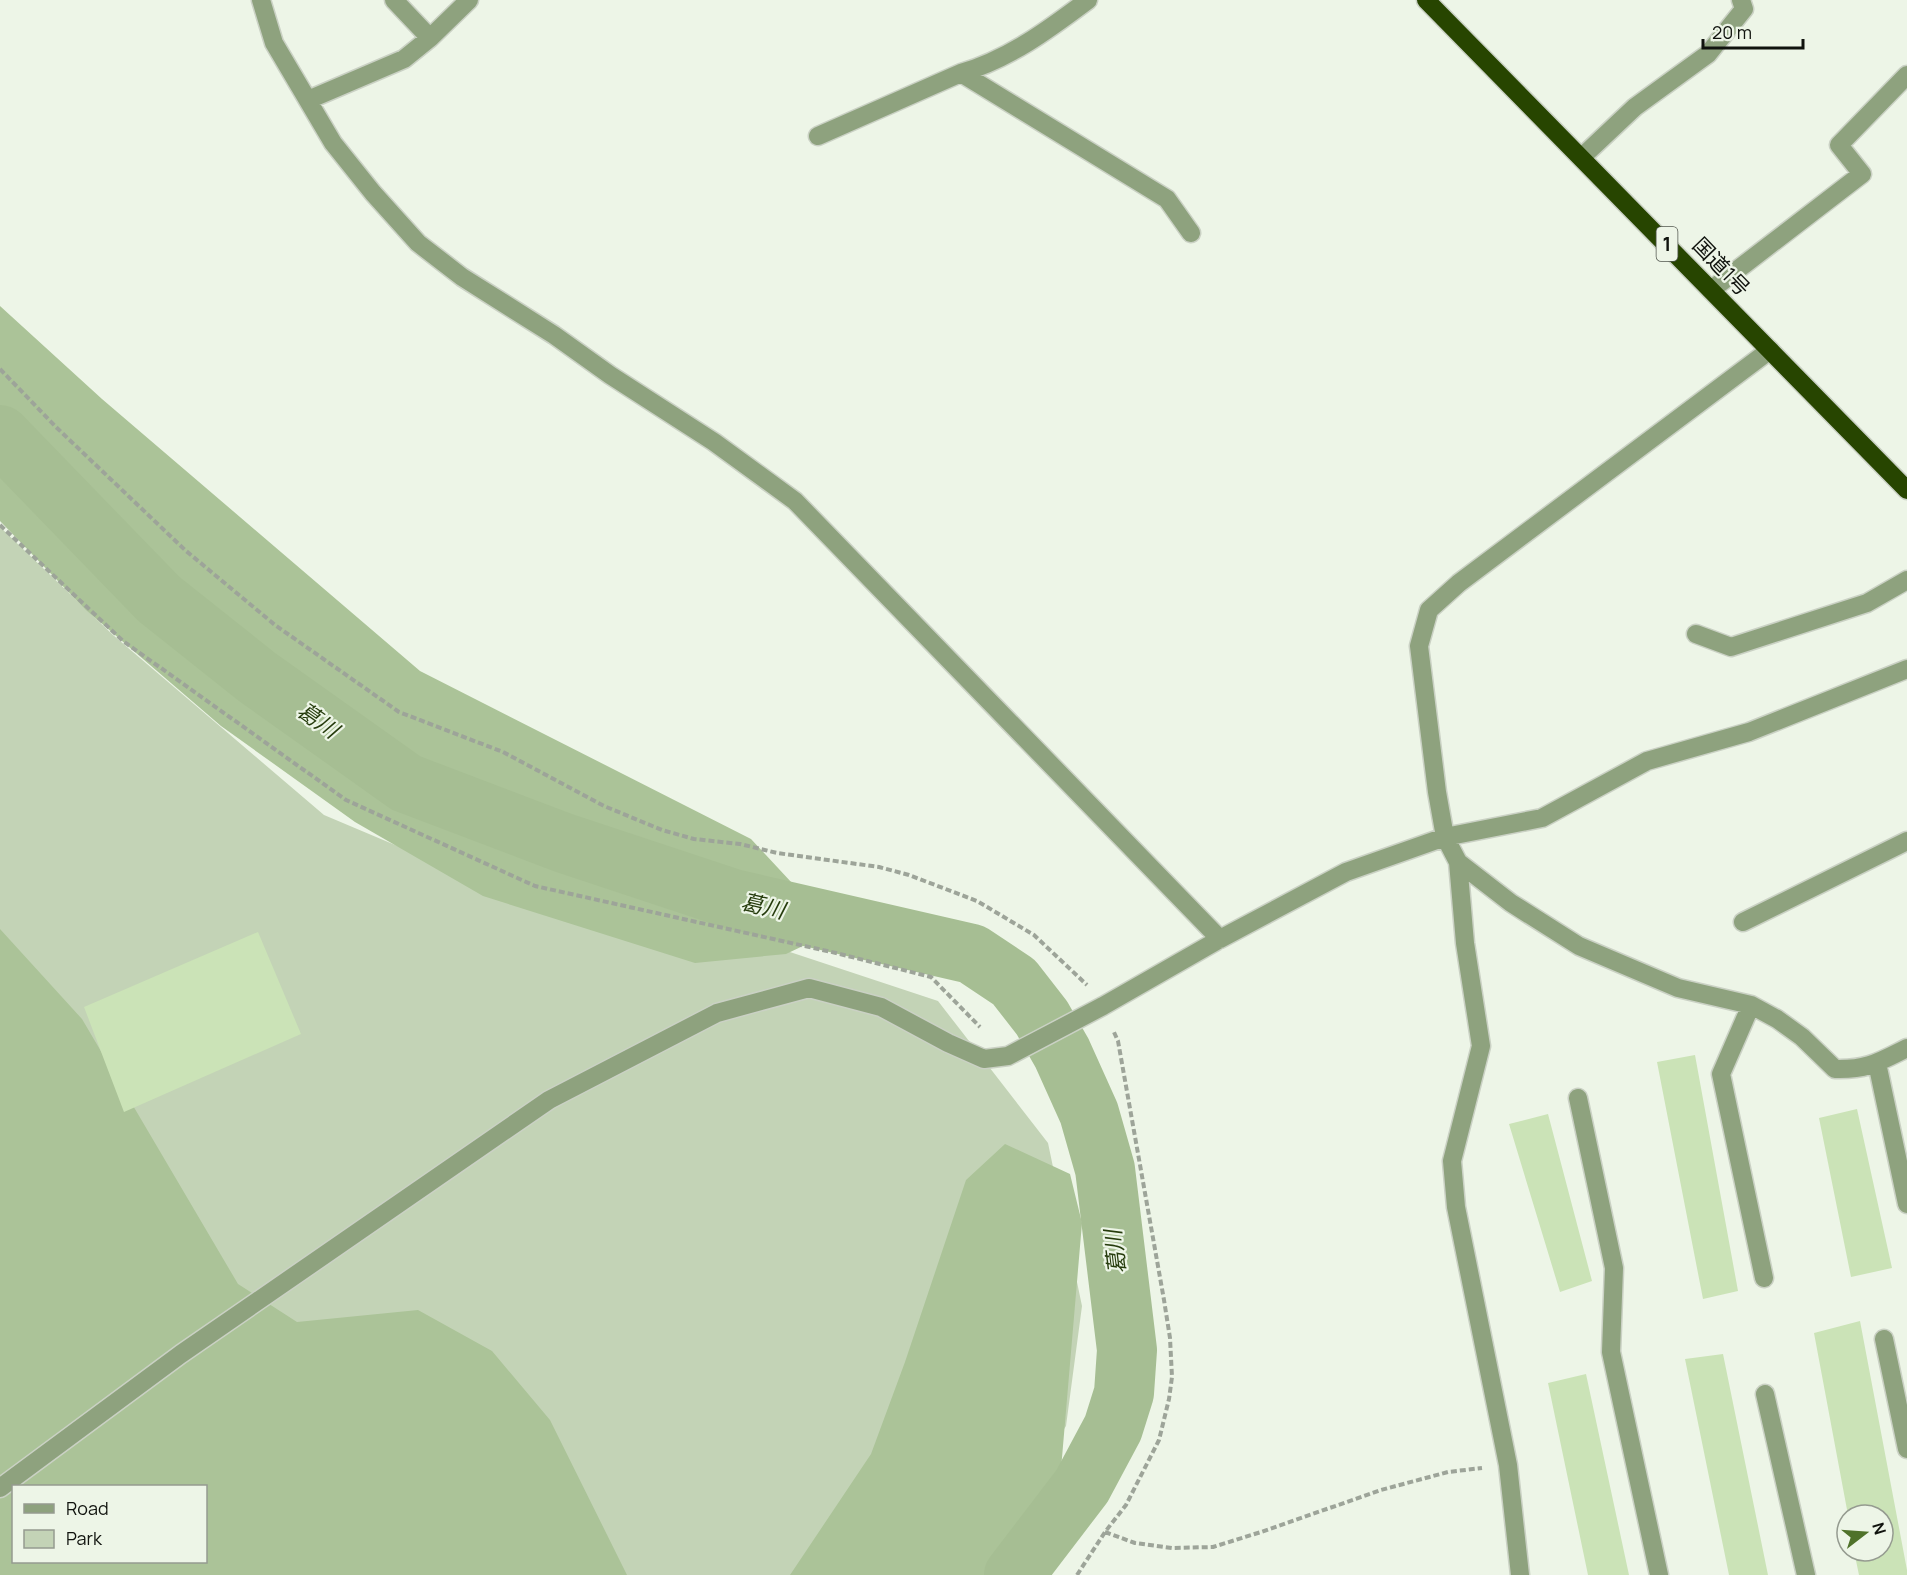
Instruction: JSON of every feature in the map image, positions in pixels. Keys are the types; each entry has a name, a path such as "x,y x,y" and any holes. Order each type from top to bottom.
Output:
{"highway":[{"name":"国道1号","path":"1426,0 1907,490"}],"street":[{"path":"261,0 274,43 333,143 373,193 418,243 462,277 554,335 610,375 714,442 795,501 1220,939"},
{"path":"394,0 430,38"},
{"path":"308,100 404,59 430,38 469,0"},
{"path":"818,136 961,73 986,66 1032,41 1088,0"},
{"path":"1582,157 1635,107 1708,54 1744,9 1741,0"},
{"path":"961,73 1167,199 1191,233"},
{"path":"1711,290 1862,174 1839,145 1907,75"},
{"path":"1520,1575 1508,1465 1456,1208 1452,1161 1481,1046 1465,943 1458,862 1445,837 1437,792 1419,646 1428,610 1459,583 1770,350"},
{"path":"1696,634 1731,647 1867,603 1907,580"},
{"path":"0,1488 181,1354 549,1100 717,1013 809,988 880,1007 984,1059 1010,1056 1346,872 1445,837 1542,818 1647,761 1749,732 1907,669"},
{"path":"1743,921 1907,840"},
{"path":"1458,862 1511,903 1579,946 1678,988 1751,1005 1777,1019 1802,1037 1835,1069 1856,1070 1877,1063 1907,1048"},
{"path":"1751,1005 1721,1074 1764,1278"},
{"path":"1877,1063 1907,1204"},
{"path":"1578,1098 1614,1268 1611,1352 1659,1575"},
{"path":"1884,1340 1907,1449"},
{"path":"1765,1394 1806,1575"}],"path":[{"path":"0,369 82,452 185,549 275,625 399,712 503,752 604,806 662,830 694,839 740,844 777,853 879,867 909,875 977,901 1034,935 1083,981 1101,1006 1118,1041 1164,1300 1170,1338 1172,1377 1159,1440 1126,1505 1077,1575"},
{"path":"0,525 123,641 346,800 535,886 836,952 931,977 1010,1056"},
{"path":"1105,1532 1135,1543 1172,1548 1212,1547 1381,1490 1448,1472 1508,1465"}],"green space":[{"path":"0,306 102,399 420,671 751,839 805,897 824,936 786,954 695,963 483,896 355,822 221,726 86,610 0,521"},
{"path":"0,527 113,635 324,815 530,902 757,941 938,1001 1048,1143 1082,1306 1066,1426 967,1575 0,1575"},
{"path":"0,929 82,1019 238,1284 297,1322 418,1310 492,1351 550,1420 627,1575 0,1575"},
{"path":"1005,1144 1070,1174 1082,1223 1052,1575 790,1575 871,1454 905,1362 966,1180"}],"building":[{"path":"258,932 301,1034 124,1112 84,1007"},
{"path":"1695,1055 1738,1291 1703,1299 1657,1062"},
{"path":"1857,1109 1892,1268 1851,1277 1819,1118"},
{"path":"1548,1114 1592,1281 1560,1292 1509,1124"},
{"path":"1860,1321 1894,1503 1846,1503 1814,1333"},
{"path":"1723,1354 1768,1575 1729,1575 1685,1359"},
{"path":"1586,1374 1629,1575 1588,1575 1548,1383"},
{"path":"1895,1506 1907,1575 1859,1575 1856,1563 1895,1563"}],"waterway":[{"name":"葛川","path":"0,435 159,599 257,677 406,783 564,843 733,899 972,954 1014,982 1042,1018 1062,1053 1089,1113 1105,1169 1127,1350 1124,1393 1113,1428 1082,1486 1014,1575"}]}
